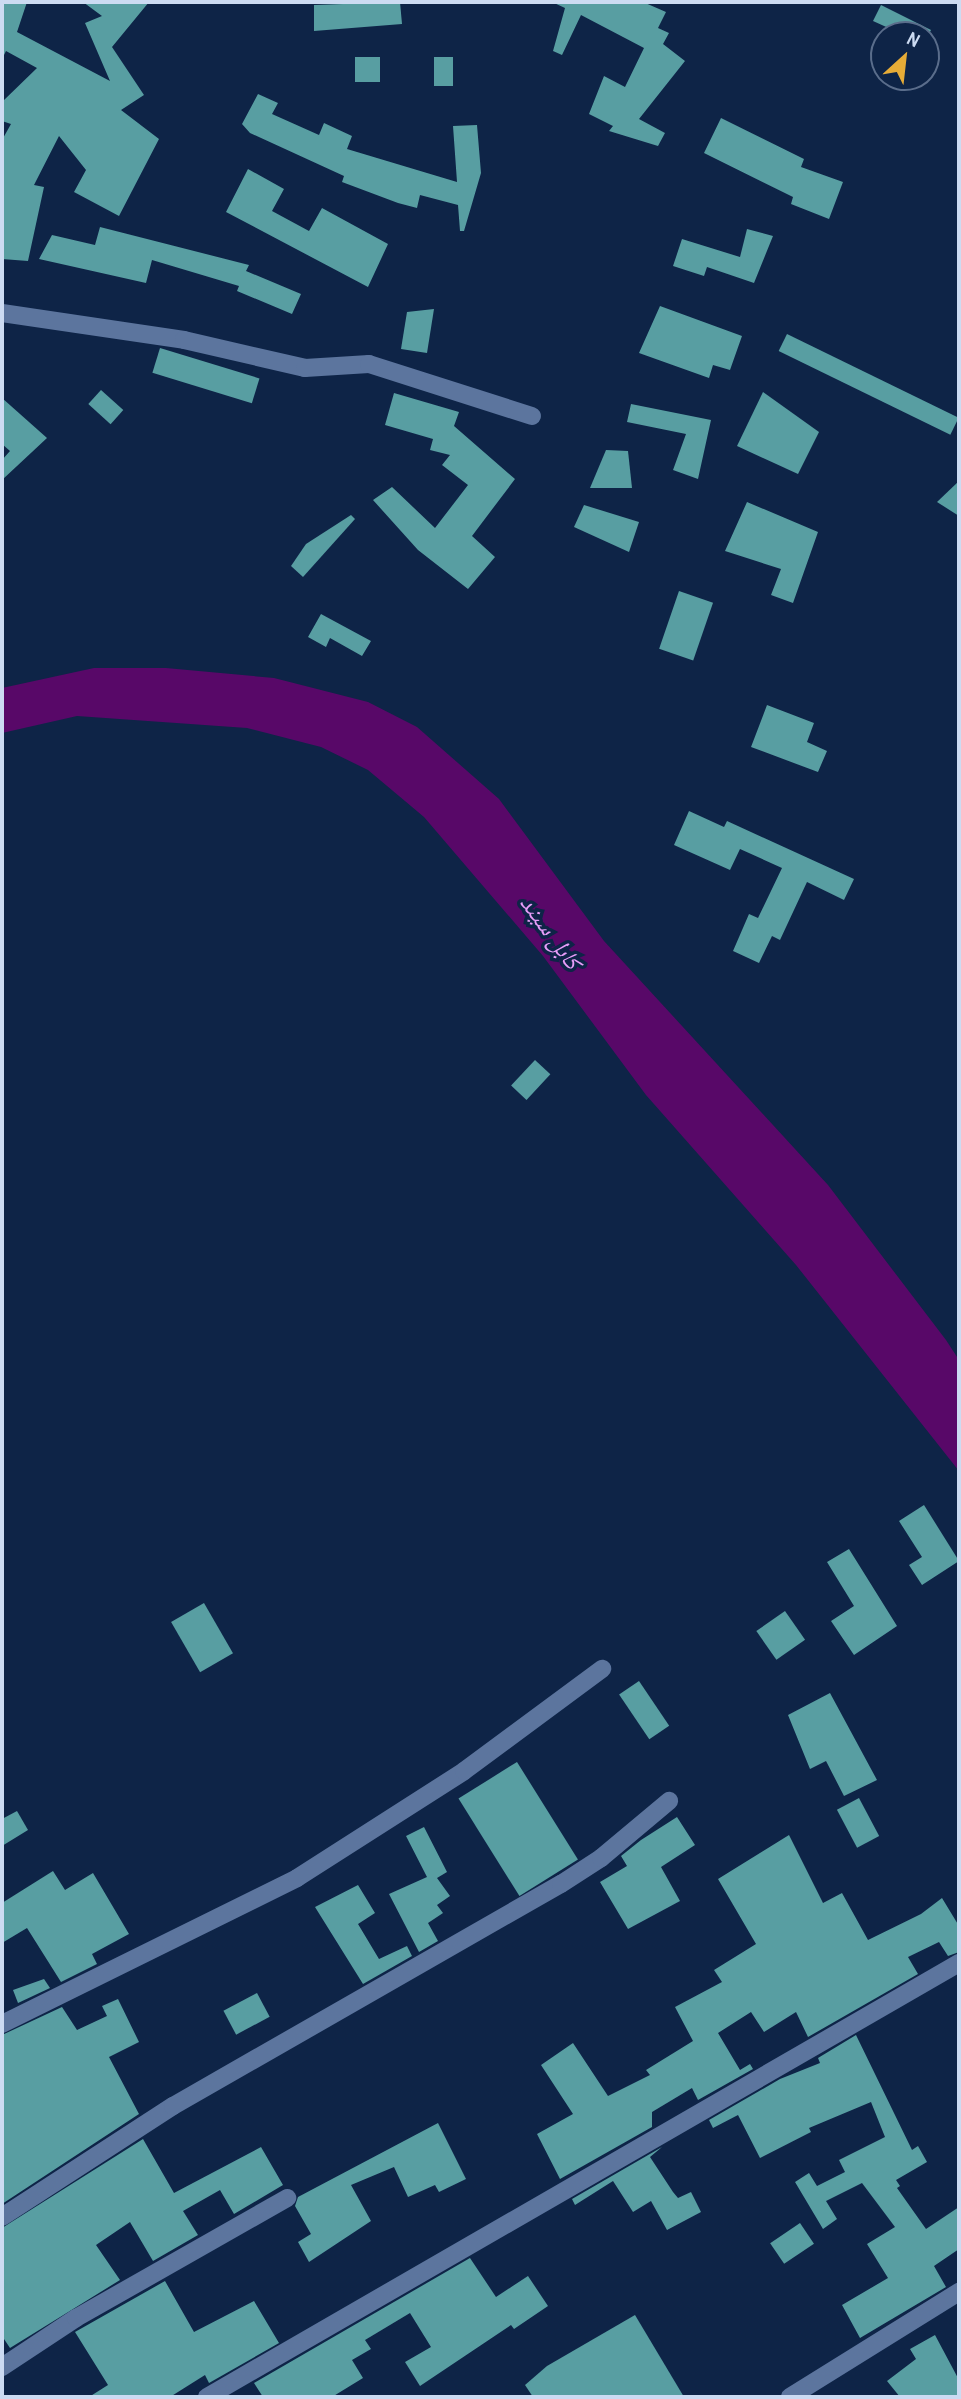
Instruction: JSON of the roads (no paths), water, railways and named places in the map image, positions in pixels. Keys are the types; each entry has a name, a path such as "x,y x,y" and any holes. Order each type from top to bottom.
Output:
{"street":[{"path":"2,313 184,340 305,368 369,364 532,416"},
{"path":"2,2024 297,1878 464,1771 603,1669"},
{"path":"2,2217 173,2106 561,1884 601,1858 668,1801"},
{"path":"207,2397 959,1963"},
{"path":"2,2367 76,2318 287,2198"},
{"path":"790,2397 959,2292"}],"water":[{"name":"کابل سيند","path":"94,668 166,668 274,678 368,702 417,727 499,799 604,941 828,1185 946,1340 959,1360 959,1471 796,1265 646,1095 543,956 424,817 368,770 321,747 247,728 77,716 2,733 2,688"}]}
